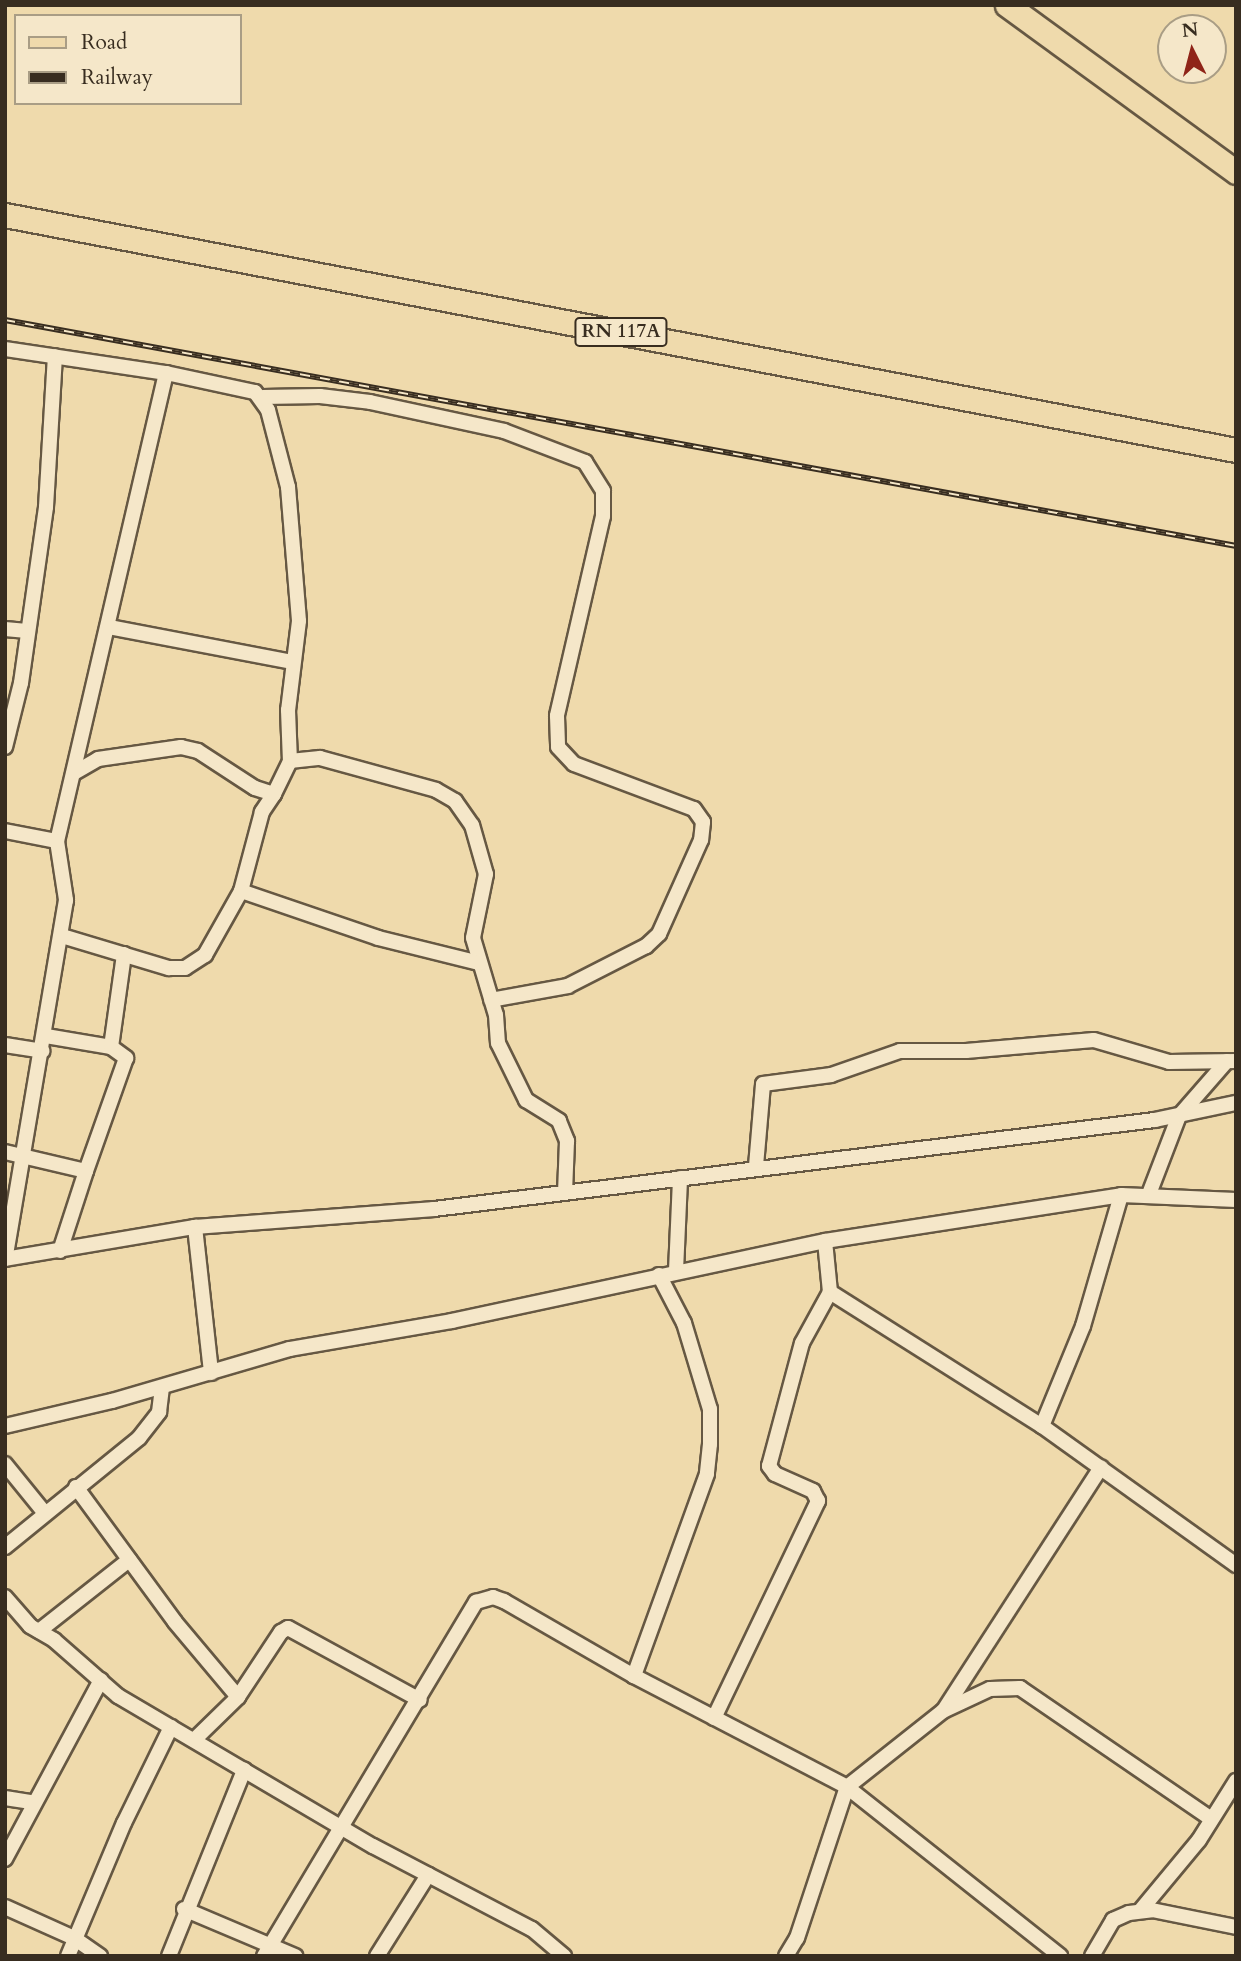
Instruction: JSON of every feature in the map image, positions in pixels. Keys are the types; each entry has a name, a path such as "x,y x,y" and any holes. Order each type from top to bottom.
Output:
{"main road":[{"path":"1007,5 1236,172"},
{"name":"RN 117A","path":"5,215 1236,450"}],"street":[{"path":"5,349 166,373 255,392 263,397 320,396 370,402 504,431 585,462 603,491 603,516 558,716 558,747 574,764 694,809 704,822 701,840 659,934 646,946 568,986 491,1000"},
{"path":"5,747 21,683 46,507 55,356"},
{"path":"166,373 109,627 57,841 66,900 62,936 5,1259 195,1227 352,1218 680,1178 755,1166 848,1159 1178,1116 1236,1103"},
{"path":"62,936 169,968 197,962 219,933 241,891 262,812 290,761 292,662 299,621 288,487 263,397"},
{"path":"109,627 292,662"},
{"path":"5,629 27,631"},
{"path":"74,773 98,759 181,747 198,751 255,788 274,794"},
{"path":"290,761 330,760 436,790 455,801 472,825 486,874 473,938 491,1000 498,1043 521,1093 532,1106 559,1121 567,1141 565,1192"},
{"path":"5,831 57,841"},
{"path":"241,891 378,938 479,963"},
{"path":"111,1046 124,954"},
{"path":"46,1036 111,1046 122,1052 124,1068 60,1251"},
{"path":"755,1166 763,1084 831,1075 900,1051 966,1051 1094,1040 1169,1062 1231,1061"},
{"path":"5,1045 43,1051"},
{"path":"1149,1194 1178,1116 1231,1061"},
{"path":"5,1152 86,1171"},
{"path":"676,1271 680,1178"},
{"path":"5,1426 162,1387 290,1349 452,1321 825,1241 1121,1195 1149,1194 1236,1200"},
{"path":"1042,1426 1083,1326 1121,1195"},
{"path":"195,1227 211,1373"},
{"path":"714,1718 818,1501 813,1491 775,1474 769,1466 802,1343 830,1292 825,1241"},
{"path":"634,1676 707,1474 710,1444 710,1409 684,1323 659,1275"},
{"path":"830,1292 1042,1426 1236,1565"},
{"path":"5,1546 152,1422 162,1387"},
{"path":"5,1464 44,1512"},
{"path":"943,1711 1101,1467"},
{"path":"76,1487 129,1560 238,1697"},
{"path":"39,1631 129,1560"},
{"path":"5,1597 39,1631 118,1696 341,1828 532,1929 564,1956"},
{"path":"267,1950 420,1700 470,1608 493,1597 634,1676 847,1787 1060,1956"},
{"path":"194,1740 238,1697 281,1632 288,1628 420,1700"},
{"path":"5,1858 101,1681"},
{"path":"786,1956 797,1938 847,1787 943,1711 990,1689 1020,1688 1211,1819"},
{"path":"68,1956 171,1727"},
{"path":"169,1956 184,1909 244,1770"},
{"path":"1092,1956 1113,1920 1140,1910 1176,1871 1236,1781"},
{"path":"5,1798 35,1803"},
{"path":"377,1956 428,1875"},
{"path":"5,1907 74,1938 100,1956"},
{"path":"184,1909 267,1950 295,1956"},
{"path":"1140,1910 1236,1927"}],"railway":[{"path":"5,320 1236,546"}]}
